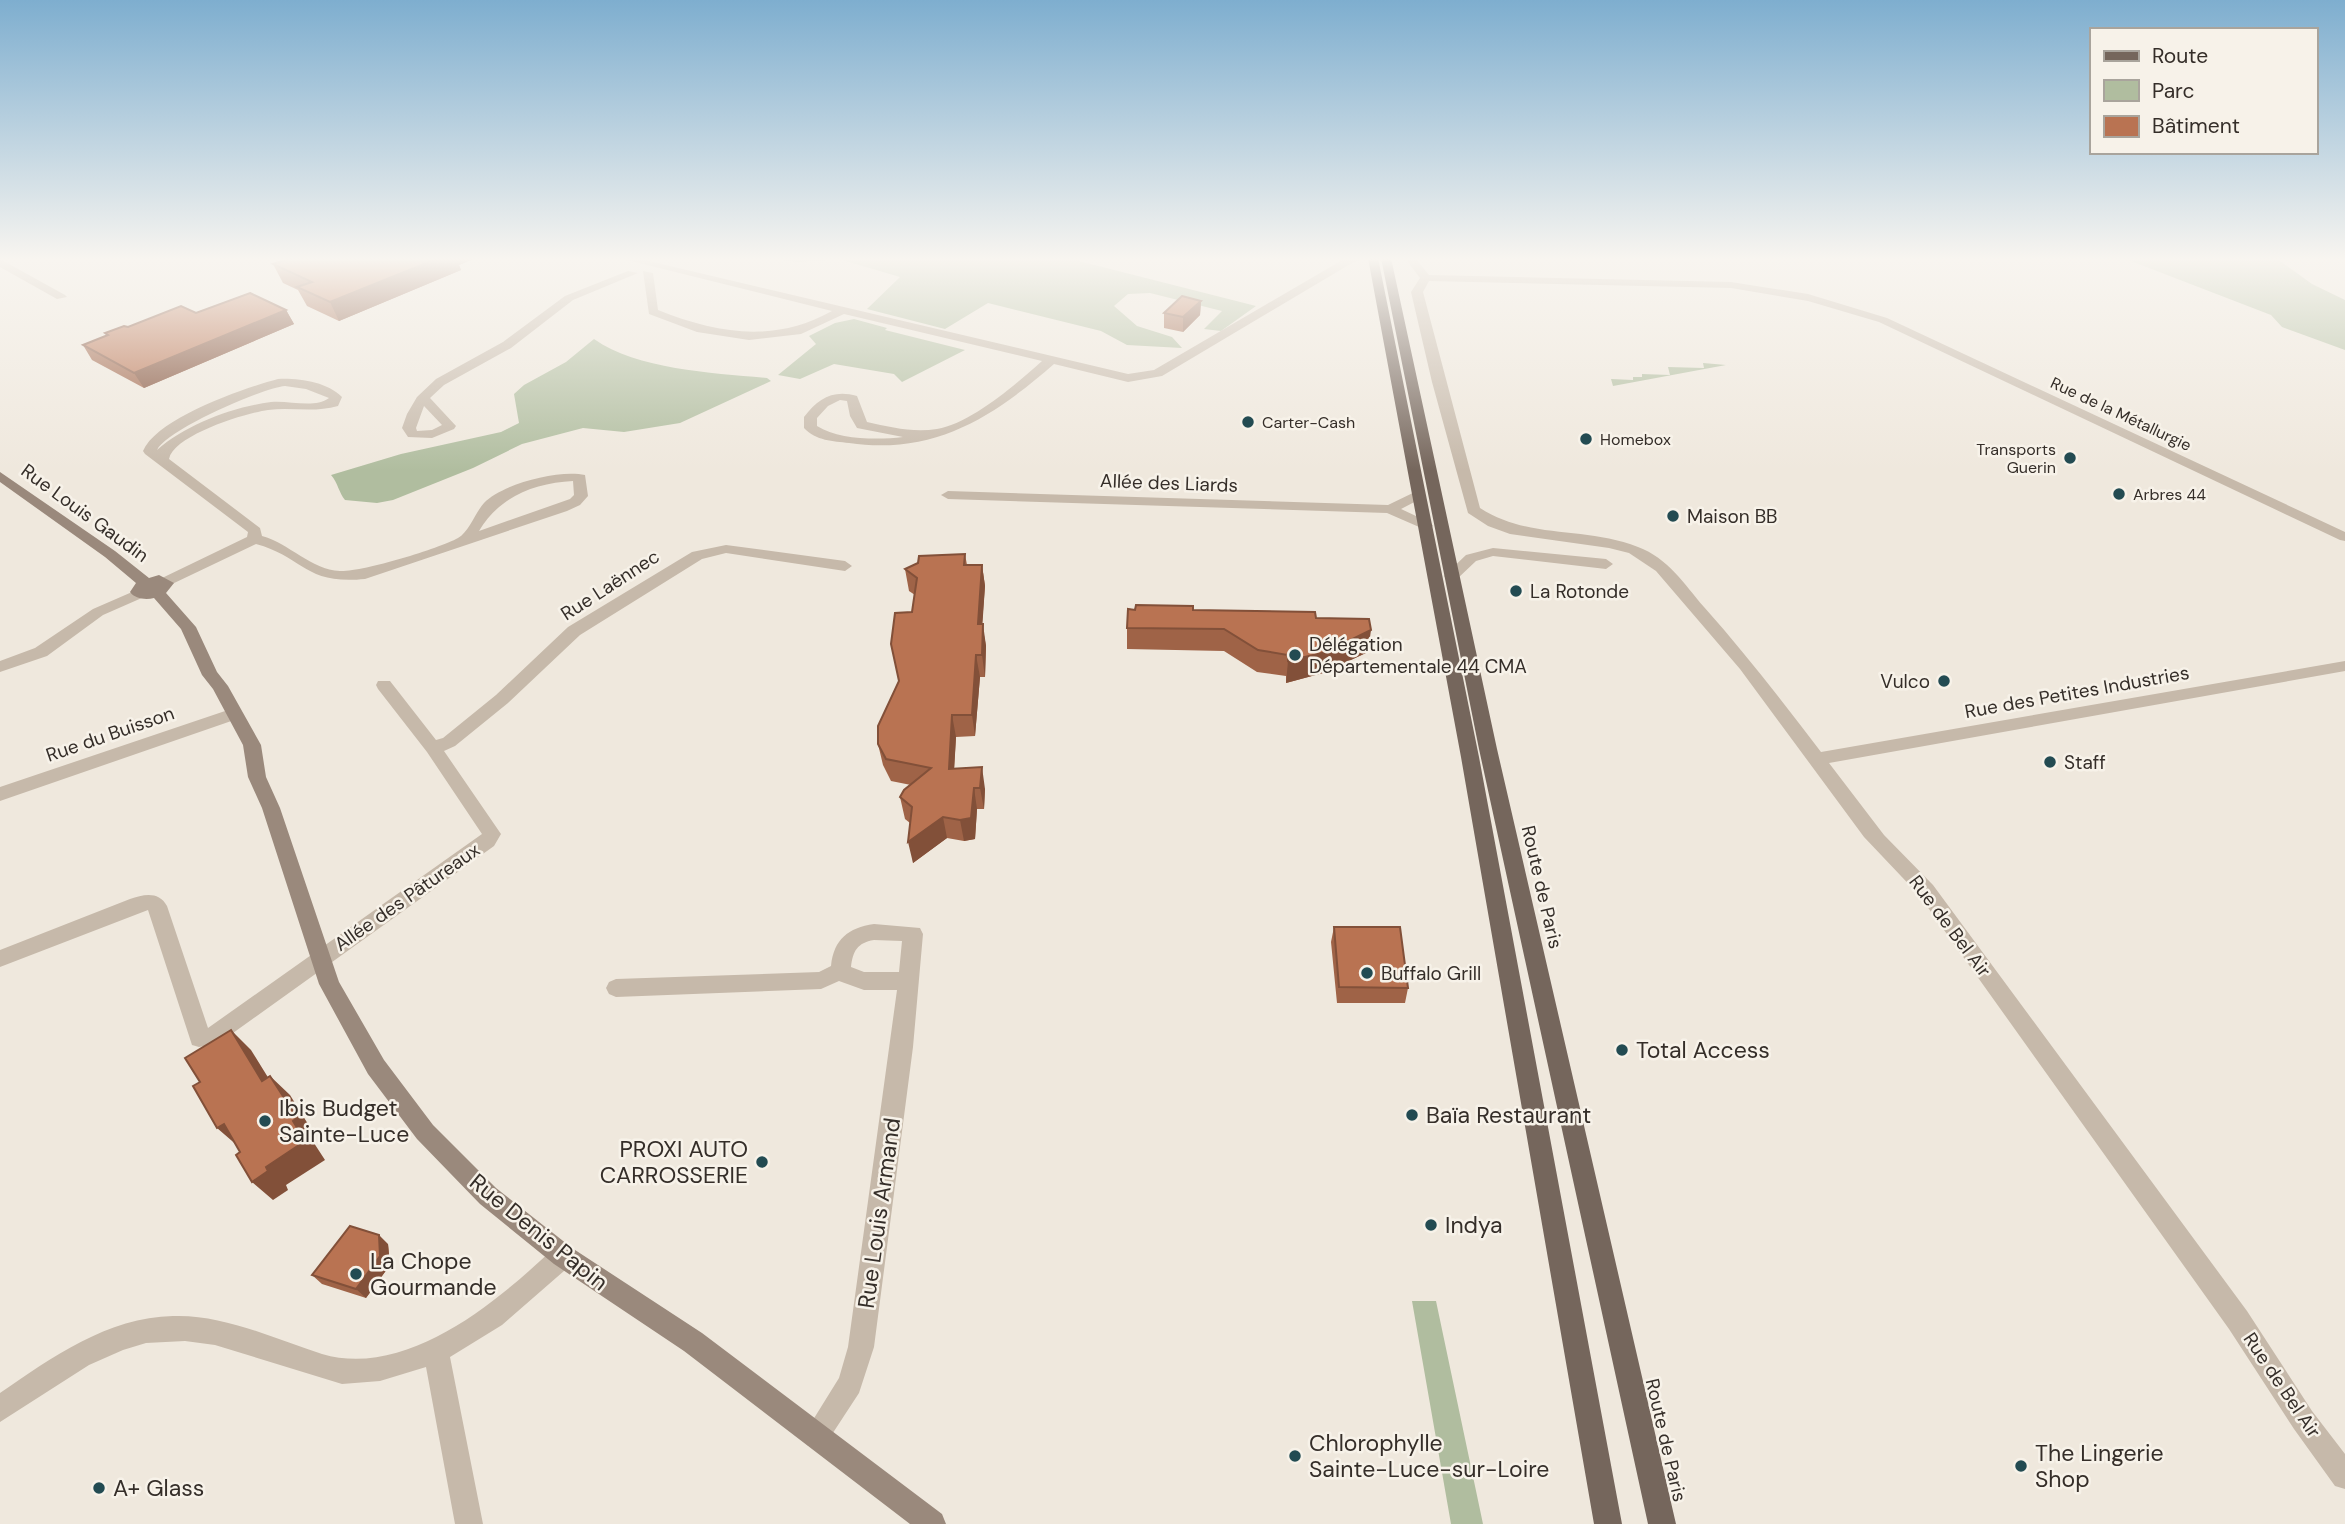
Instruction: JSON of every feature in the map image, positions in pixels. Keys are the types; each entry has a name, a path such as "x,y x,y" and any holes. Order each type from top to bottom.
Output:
{"main road":[{"path":"1387,329 1426,526 1608,1524"},
{"name":"Route de Paris","path":"1401,329 1510,848 1662,1524"}],"street":[{"path":"423,397 440,382 507,345 527,329"},
{"path":"708,329 760,338 778,337 809,329"},
{"path":"923,329 1128,378 1158,373 1232,329"},
{"name":"Rue de Bel Air","path":"1426,329 1474,510 1497,525 1517,531 1614,543 1633,549 1659,565 1741,657 1815,760 1873,834 1926,890 2238,1320 2303,1420 2345,1476"},
{"name":"Rue de la Métallurgie","path":"1902,329 2345,537"},
{"path":"936,433 911,435 862,425 856,416 853,399 846,396 834,397 822,404 810,417 811,428 821,435 896,442 936,433 985,411 1016,391 1051,360"},
{"path":"162,460 165,449 182,438 238,413 272,405 319,408 333,403 336,397 328,391 279,383 259,388 215,408 154,442 150,451 162,460 183,473 255,531 254,539"},
{"name":"Rue Louis Gaudin","path":"0,476 110,554 152,588 188,627 205,665 220,686 234,714"},
{"path":"0,667 40,652 97,612 254,539 272,542 316,570 331,575 365,574 575,502 581,496 580,478 562,477 508,493 492,503 467,539"},
{"name":"Allée des Liards","path":"948,495 1389,509 1406,503 1419,494"},
{"name":"Allée des Liards","path":"1389,509 1426,526"},
{"path":"1497,525 1493,541 1509,552"},
{"name":"Rue Laënnec","path":"433,748 449,742 574,631 697,555 726,550 845,566"},
{"path":"1452,576 1478,555 1509,552 1606,564"},
{"name":"Rue des Petites Industries","path":"1815,760 2345,666"},
{"path":"384,685 433,748"},
{"name":"Rue du Buisson","path":"0,794 234,714"},
{"name":"Rue Denis Papin","path":"234,714 252,745 257,777 271,808 329,984 376,1067 425,1132 488,1196 563,1256 692,1342 933,1524"},
{"name":"Allée des Pâtureaux","path":"0,959 137,904 151,902 157,906 199,1038 212,1037 487,841 492,834 433,748"},
{"name":"Rue Louis Armand","path":"816,1436 850,1384 861,1347 902,1047 913,934 868,933 854,936 840,955 840,971"},
{"path":"616,988 821,980 840,971 850,979 879,983 909,980"},
{"path":"0,1409 58,1368 129,1334 169,1328 205,1330 347,1372 390,1366 436,1351 493,1317 563,1256"},
{"path":"436,1351 469,1524"}],"green space":[{"path":"823,329 886,329 965,350 902,382 894,374 834,364 800,379 778,375 816,344 809,336"},
{"path":"1093,329 1147,329 1172,337 1182,348 1127,345"},
{"path":"2288,329 2345,329 2345,350"},
{"path":"594,339 612,349 654,364 701,372 767,378 771,381 680,423 624,432 583,428 522,444 473,468 393,500 377,503 345,500 343,497 331,475 401,454 501,432 519,423 514,394 524,385 566,362"},
{"path":"1703,363 1726,365 1613,386 1611,379 1633,380 1633,377 1642,377 1642,374 1670,375 1668,367 1704,368"},
{"path":"1412,1301 1436,1301 1483,1524 1451,1524"}],"building":[{"path":"116,329 240,329 134,373 83,345 108,335 105,333"},
{"path":"965,554 964,565 982,565 978,624 983,624 982,655 976,655 972,715 952,715 949,769 982,767 980,788 974,788 971,818 960,820 943,817 908,842 912,807 900,797 904,790 931,768 886,759 878,744 878,726 899,681 891,644 895,613 912,612 917,578 905,569 918,563 919,556"},
{"path":"1136,605 1193,606 1193,610 1315,612 1316,618 1369,619 1371,630 1326,652 1288,661 1288,655 1258,650 1224,629 1127,628 1128,609 1135,610"},
{"name":"Buffalo Grill","path":"1334,927 1400,927 1408,988 1339,987"},
{"name":"Ibis Budget Sainte-Luce","path":"231,1030 262,1081 270,1076 297,1118 293,1121 305,1141 266,1167 268,1171 252,1182 236,1155 240,1152 224,1124 217,1128 193,1086 200,1082 185,1058"},
{"name":"La Chope Gourmande","path":"350,1226 379,1235 380,1256 356,1289 312,1275"}],"place":[{"name":"Carter-Cash","path":"1248,422"},
{"name":"Homebox","path":"1586,439"},
{"name":"Transports Guerin","path":"2070,458"},
{"name":"Arbres 44","path":"2119,494"},
{"name":"Maison BB","path":"1673,516"},
{"name":"La Rotonde","path":"1516,591"},
{"name":"Délégation Départementale 44 CMA","path":"1295,655"},
{"name":"Vulco","path":"1944,681"},
{"name":"Staff","path":"2050,762"},
{"name":"Buffalo Grill","path":"1367,973"},
{"name":"Total Access","path":"1622,1050"},
{"name":"Baïa Restaurant","path":"1412,1115"},
{"name":"Ibis Budget Sainte-Luce","path":"265,1121"},
{"name":"PROXI AUTO CARROSSERIE","path":"762,1162"},
{"name":"Indya","path":"1431,1225"},
{"name":"La Chope Gourmande","path":"356,1274"},
{"name":"Chlorophylle Sainte-Luce-sur-Loire","path":"1295,1456"},
{"name":"The Lingerie Shop","path":"2021,1466"},
{"name":"A+ Glass","path":"99,1488"}]}
